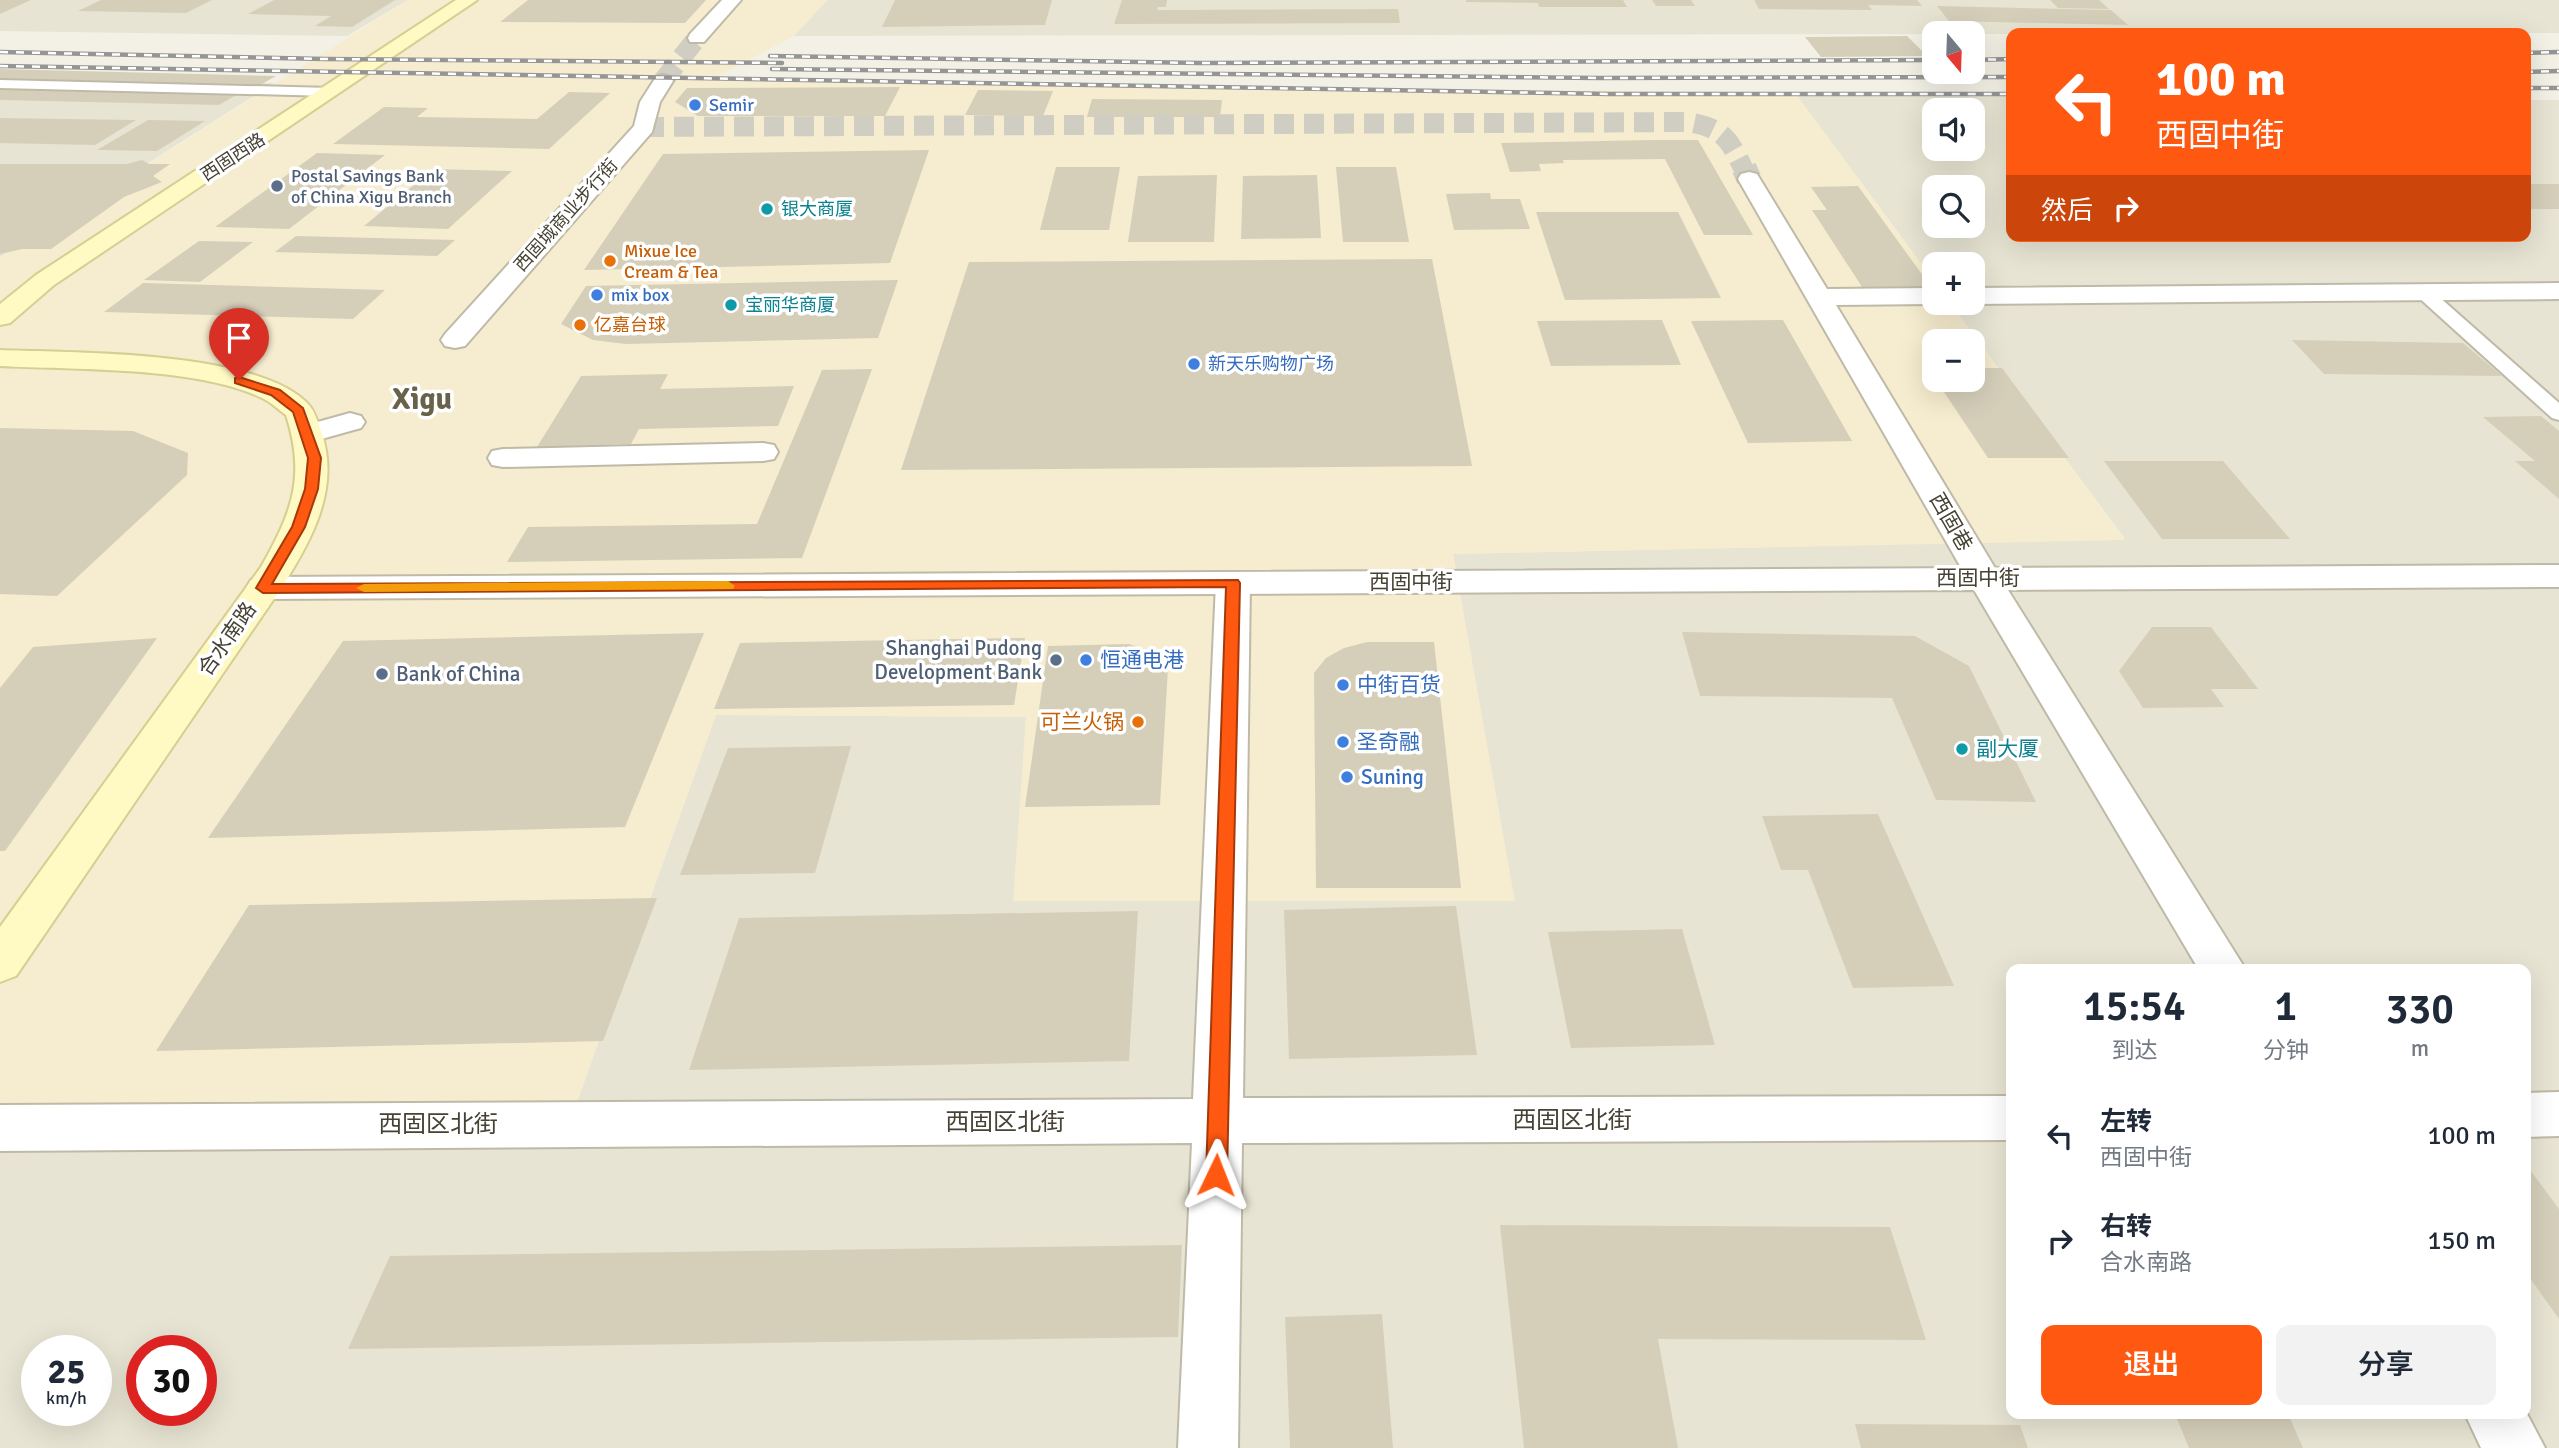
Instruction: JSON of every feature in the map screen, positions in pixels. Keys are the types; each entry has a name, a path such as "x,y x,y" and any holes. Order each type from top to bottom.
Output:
{"main road":[{"name":"西固西路","path":"0,317 45,280 468,0"},
{"name":"合水南路","path":"0,358 157,366 221,374 276,393 299,411 315,458 312,489 298,527 263,588 55,880 0,963"}],"street":[{"path":"696,38 733,0"},
{"name":"西固城商业步行街","path":"455,340 644,127 650,102 663,81"},
{"name":"西固巷","path":"1749,179 1984,578 2219,964"},
{"path":"1985,296 2559,291"},
{"path":"1819,297 1922,296"},
{"path":"307,434 350,422"},
{"path":"503,458 762,452"},
{"name":"西固中街","path":"263,588 2559,576"},
{"path":"1208,1448 1233,583"},
{"path":"2531,1115 2559,1114"},
{"name":"西固区北街","path":"0,1128 2006,1118"},
{"path":"2497,1419 2515,1448"}],"lane":[{"path":"0,83 331,92"},
{"path":"2423,292 2559,414"}],"shaded area":[{"path":"0,0 408,0 347,36 0,31"},
{"path":"408,0 827,0 794,36 711,80 1795,93 1922,265 1922,315 1959,315 1969,329 1922,329 1922,392 1985,392 1985,350 2125,540 1453,554 1515,901 1013,901 1026,717 716,715 572,1116 0,1144 0,257"},
{"path":"827,0 2559,0 2559,33 2531,33 2531,28 2006,28 2006,34 1985,34 1985,21 1922,21 1922,34 794,36"},
{"path":"0,81 274,83 0,257"},
{"path":"1795,93 2006,95 2006,242 2531,242 2531,100 2559,100 2559,1448 0,1448 0,1144 572,1116 716,715 1026,717 1014,901 1514,901 1453,554 2125,539 1985,350 1985,329 1969,329 1959,315 1985,315 1985,252 1922,252 1922,265"}],"building":[{"path":"0,0 31,0 0,14"},
{"path":"101,0 212,0 186,13 78,11"},
{"path":"274,0 395,0 352,27 315,26 331,16 248,14"},
{"path":"528,0 706,0 685,23 500,22"},
{"path":"895,0 1052,0 1045,25 882,27"},
{"path":"1122,0 1167,0 1166,7 1158,7 1157,10 1398,9 1400,23 1114,24"},
{"path":"1466,0 1623,0 1627,7 1539,7 1538,3"},
{"path":"1652,0 1691,0 1695,6 1656,6"},
{"path":"1754,0 1917,0 1922,6 1868,5 1872,10 1759,9"},
{"path":"2050,0 2099,0 2109,9 2058,8"},
{"path":"1937,6 2111,10 2128,25 1985,21 1949,21"},
{"path":"1907,36 1922,51 1922,56 1821,57 1805,37"},
{"path":"0,69 276,76 260,85 0,79"},
{"path":"900,87 885,116 698,116 675,102 687,88"},
{"path":"0,88 238,94 219,105 0,100"},
{"path":"978,90 1053,91 1043,116 965,115"},
{"path":"569,92 610,93 549,149 333,144 384,107 428,108 417,117 537,119"},
{"path":"1092,99 1222,100 1220,117 1087,117"},
{"path":"0,118 136,120 95,145 0,143"},
{"path":"148,120 205,121 157,151 97,150"},
{"path":"1698,140 1753,235 1704,235 1665,159 1563,160 1564,163 1539,164 1541,171 1510,172 1501,143"},
{"name":"银大商厦","path":"929,150 890,263 584,270 663,154"},
{"path":"317,153 385,155 289,229 215,227"},
{"path":"142,160 149,164 170,164 153,176 162,182 124,197 51,249 22,249 0,254 0,164 127,164"},
{"path":"1056,167 1120,167 1109,230 1040,230"},
{"path":"1336,167 1396,167 1409,242 1343,242"},
{"path":"433,169 512,171 448,229 364,226"},
{"path":"1217,175 1214,242 1128,242 1138,176"},
{"path":"1317,175 1321,238 1241,239 1243,176"},
{"path":"2531,184 2559,184 2559,209 2531,209"},
{"path":"1858,186 1922,274 1922,291 1866,293 1812,210 1827,210 1811,187"},
{"path":"1490,193 1491,199 1520,199 1530,229 1454,230 1446,194"},
{"path":"1536,212 1678,212 1721,298 1565,300"},
{"path":"296,236 455,240 437,256 275,252"},
{"path":"199,241 253,242 200,282 144,280"},
{"name":"新天乐购物广场","path":"1432,259 1472,466 901,470 969,262"},
{"name":"宝丽华商厦","path":"898,280 878,338 626,344 593,340 561,324 586,286"},
{"path":"143,283 385,290 353,319 104,312"},
{"path":"1662,320 1681,365 1551,366 1537,321"},
{"path":"1783,320 1852,441 1748,443 1691,321"},
{"path":"2292,340 2463,343 2502,376 2324,374"},
{"path":"1985,368 2002,368 2069,458 1988,458 1944,392 1985,392"},
{"path":"872,369 802,558 507,562 528,527 757,524 822,370"},
{"path":"668,374 660,389 794,386 778,426 639,429 631,444 537,447 581,376"},
{"path":"2541,416 2559,431 2559,499 2515,461 2535,461 2483,417"},
{"path":"0,428 133,431 188,453 187,475 57,596 0,594"},
{"path":"2104,461 2223,461 2290,539 2162,539"},
{"path":"2152,627 2211,627 2258,689 2211,689 2224,707 2143,708 2119,671"},
{"name":"副大厦","path":"1682,632 1915,636 1969,666 2036,802 1936,800 1892,698 1700,696"},
{"path":"704,633 625,827 208,838 343,641"},
{"path":"157,638 5,851 0,851 0,688 33,647"},
{"path":"1025,638 1014,705 714,709 740,643"},
{"path":"1367,642 1434,642 1461,888 1316,888 1314,673 1326,658 1344,648"},
{"path":"1129,644 1153,652 1168,667 1160,805 1025,807 1048,646"},
{"path":"851,746 815,873 680,875 728,748"},
{"path":"1878,814 1954,986 1853,988 1808,870 1781,870 1762,816"},
{"path":"657,898 603,1041 156,1051 249,905"},
{"path":"1456,906 1477,1055 1289,1059 1284,910"},
{"path":"1138,911 1129,1061 689,1070 739,918"},
{"path":"1682,929 1715,1045 1571,1048 1548,932"},
{"path":"2531,1171 2559,1209 2559,1319 2531,1279"},
{"path":"1500,1225 1890,1227 1926,1340 1658,1339 1678,1448 1524,1448"},
{"path":"1182,1245 1178,1337 348,1349 390,1256"},
{"path":"1382,1314 1393,1448 1290,1448 1285,1317"},
{"path":"2177,1419 2290,1419 2303,1448 2189,1448"},
{"path":"1855,1424 2020,1425 2028,1448 1861,1448"}],"tunnel":[{"path":"663,81 697,38"},
{"path":"644,127 1687,122 1709,128 1724,137 1744,170"},
{"path":"1744,168 1749,179"}],"railway":[{"path":"0,52 325,59 782,63"},
{"path":"2531,53 2559,52"},
{"path":"770,56 1201,63 1922,60"},
{"path":"1985,60 2006,59"},
{"path":"0,66 1610,94 2006,94"},
{"path":"772,69 1600,78 2006,77"},
{"path":"2531,72 2559,71"},
{"path":"2531,88 2559,88"}],"slow traffic":[{"path":"364,588 728,586"}],"place":[{"name":"Semir","path":"695,105"},
{"name":"Postal Savings Bank of China Xigu Branch","path":"277,186"},
{"name":"银大商厦","path":"767,209"},
{"name":"Mixue Ice Cream & Tea","path":"610,261"},
{"name":"mix box","path":"597,295"},
{"name":"宝丽华商厦","path":"731,305"},
{"name":"亿嘉台球","path":"580,325"},
{"name":"新天乐购物广场","path":"1194,364"},
{"name":"Shanghai Pudong Development Bank","path":"1056,660"},
{"name":"恒通电港","path":"1086,660"},
{"name":"Bank of China","path":"382,674"},
{"name":"中街百货","path":"1343,685"},
{"name":"可兰火锅","path":"1138,722"},
{"name":"圣奇融","path":"1343,742"},
{"name":"副大厦","path":"1962,749"},
{"name":"Suning","path":"1347,777"}],"district":[{"name":"Xigu","path":"422,399"}],"route":[{"path":"239,380 276,393 299,411 315,458 312,489 298,527 263,588 1233,583 1216,1175"}]}
